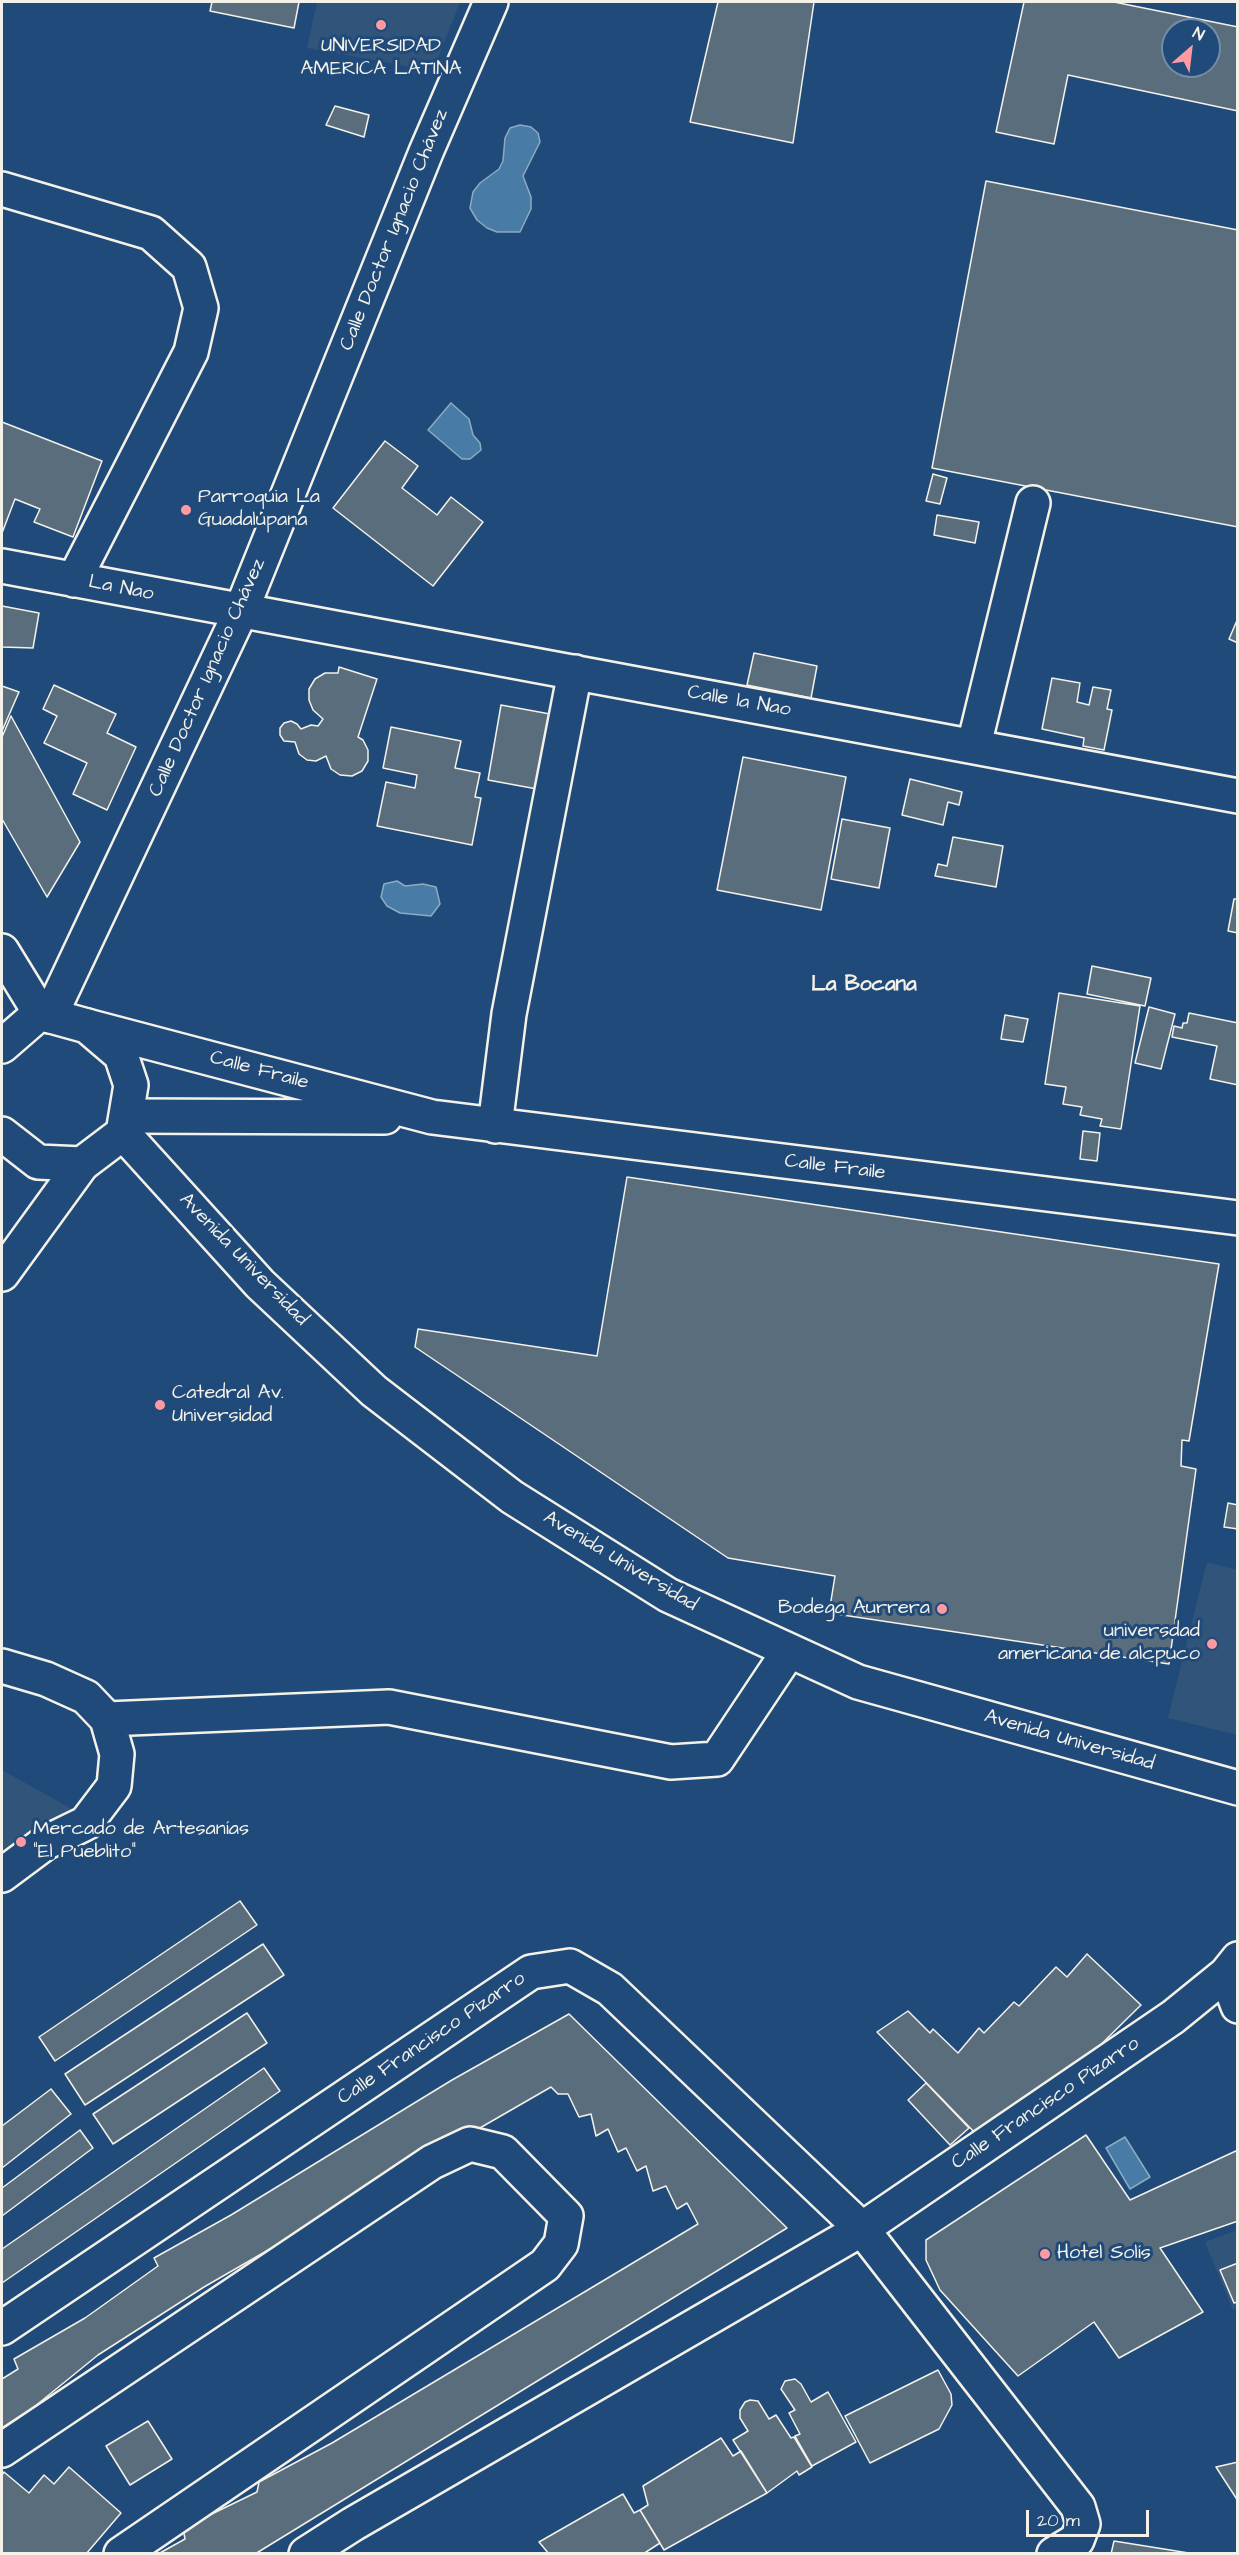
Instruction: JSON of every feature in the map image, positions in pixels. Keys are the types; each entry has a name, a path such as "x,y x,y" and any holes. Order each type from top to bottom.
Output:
{"street":[{"name":"Calle Doctor Ignacio Chávez","path":"45,1014 241,611 426,152 491,2"},
{"path":"2,189 151,233 189,267 201,308 191,352 74,580"},
{"path":"974,745 1033,503"},
{"name":"La Nao","path":"2,566 241,611"},
{"name":"Calle la Nao","path":"241,611 974,745 1238,796"},
{"path":"495,1126 509,1014 574,672"},
{"path":"2,951 45,1014 87,1026 121,1055 131,1085 125,1125 82,1164 2,1274"},
{"path":"2,1046 45,1014"},
{"name":"Calle Fraile","path":"87,1026 432,1117 1238,1218"},
{"name":"Calle Fraile","path":"125,1125 432,1117"},
{"name":"Avenida Universidad","path":"125,1125 260,1284 374,1391 512,1497 668,1595 858,1682 1238,1788"},
{"path":"2,1134 38,1162 82,1164"},
{"path":"107,1719 389,1707 671,1762 717,1759 789,1651"},
{"path":"2,1666 46,1679 86,1697 107,1719 117,1754 114,1786 86,1823 45,1843 2,1875"},
{"name":"Calle Francisco Pizarro","path":"2,2328 531,1972 570,1966 610,1989 862,2229 1078,2507 1083,2524 1077,2540 1054,2553"},
{"path":"1234,1971 1238,2006"},
{"name":"Calle Francisco Pizarro","path":"306,2553 862,2229 1173,2017 1234,1971"},
{"path":"2,2450 432,2162 470,2144 503,2152 566,2216 561,2244 545,2265 121,2553"}],"shaded area":[{"name":"UNIVERSIDAD AMERICA LATINA","path":"317,2 460,2 433,71 307,48"},
{"path":"520,125 531,127 538,133 540,142 523,176 531,197 531,209 520,232 497,232 477,220 470,208 473,192 480,183 499,169 503,161 505,138 510,128"},
{"path":"451,403 469,419 473,435 480,443 481,450 470,459 462,459 428,430"},
{"path":"397,881 405,886 423,884 436,887 440,904 431,916 400,913 387,906 381,897 384,884"},
{"name":"universdad americana de alcpuco","path":"1207,1562 1237,1570 1237,1735 1168,1718"},
{"name":"Mercado de Artesanías \"El Pueblito\"","path":"2,1770 81,1814 2,1871"},
{"path":"1125,2137 1150,2177 1130,2189 1106,2148"},
{"path":"1237,2230 1237,2308 1233,2310 1205,2242"}],"building":[{"path":"212,2 299,2 294,28 210,11"},
{"path":"718,2 814,2 793,143 690,122"},
{"path":"1024,2 1114,2 1193,18 1161,18 1161,78 1221,78 1221,24 1238,27 1238,111 1068,75 1054,144 996,132"},
{"path":"335,106 369,115 364,137 326,125"},
{"path":"986,181 1238,230 1238,527 932,468"},
{"path":"2,422 102,461 73,537 34,522 40,509 15,499 2,533"},
{"path":"385,441 418,466 402,488 437,515 451,497 483,522 433,586 333,508"},
{"path":"933,474 947,478 940,504 926,501"},
{"path":"937,515 979,522 975,543 934,535"},
{"path":"2,606 39,613 33,648 2,647"},
{"path":"1238,618 1238,643 1229,639"},
{"path":"754,653 817,666 811,698 747,685"},
{"path":"339,667 377,679 358,737 363,740 368,750 368,761 362,771 352,776 340,775 331,769 326,756 316,761 307,760 299,754 295,742 284,741 280,735 280,728 284,723 291,721 301,729 311,725 318,726 323,719 313,710 309,700 309,689 315,679 325,673 338,673"},
{"path":"1052,678 1080,683 1077,702 1089,705 1093,687 1111,690 1107,709 1112,710 1104,750 1083,746 1084,738 1042,729"},
{"path":"54,685 116,714 107,733 136,747 107,810 73,794 87,763 44,743 57,716 43,709"},
{"path":"2,686 19,692 2,731"},
{"path":"501,705 550,714 537,789 488,780"},
{"path":"11,716 80,842 47,897 2,819 2,737"},
{"path":"391,727 461,741 455,768 480,773 475,797 481,798 472,845 377,826 386,782 415,788 417,775 383,768"},
{"path":"743,757 846,777 821,910 717,890"},
{"path":"910,779 962,792 959,805 948,802 943,825 902,815"},
{"path":"842,819 890,828 879,888 831,879"},
{"path":"953,837 1003,846 996,887 935,876 938,864 947,866"},
{"path":"1234,899 1238,899 1238,933 1228,931"},
{"path":"1092,966 1151,978 1145,1006 1087,994"},
{"path":"1059,993 1140,1006 1121,1129 1100,1126 1102,1119 1080,1115 1082,1107 1063,1104 1066,1087 1045,1084"},
{"path":"1149,1007 1175,1014 1161,1069 1135,1063"},
{"path":"1189,1013 1238,1023 1238,1085 1210,1079 1217,1046 1172,1037 1174,1026 1182,1028 1183,1023 1187,1023"},
{"path":"1005,1015 1028,1019 1023,1042 1001,1039"},
{"path":"1083,1131 1100,1133 1097,1161 1080,1159"},
{"path":"627,1177 1219,1264 1189,1441 1182,1440 1181,1466 1196,1469 1169,1664 829,1613 835,1576 728,1558 415,1347 418,1329 597,1356"},
{"path":"1228,1503 1238,1505 1238,1529 1224,1527"},
{"path":"240,1901 257,1925 55,2061 39,2037"},
{"path":"263,1944 284,1975 85,2105 65,2074"},
{"path":"1087,1954 1141,2005 1078,2067 1073,2063 1060,2081 1055,2076 1032,2103 1006,2120 1000,2115 979,2137 877,2032 908,2011 930,2033 933,2029 958,2053 979,2028 984,2033 1014,2002 1019,2006 1056,1967 1067,1977"},
{"path":"247,2013 267,2043 113,2144 93,2114"},
{"path":"569,2014 787,2228 255,2554 158,2554 185,2539 183,2528 257,2492 259,2482 332,2443 698,2224 687,2203 677,2209 666,2186 653,2191 646,2166 637,2171 626,2148 618,2152 608,2129 596,2136 591,2114 579,2117 568,2094 558,2094 551,2087 204,2287 98,2355 34,2407 2,2428 2,2379 18,2369 14,2359 85,2318 158,2266 154,2258 231,2215 452,2080"},
{"path":"264,2068 280,2091 2,2283 2,2249"},
{"path":"926,2083 969,2128 950,2145 908,2100"},
{"path":"51,2089 71,2114 2,2168 2,2126"},
{"path":"80,2130 93,2148 2,2216 2,2188"},
{"name":"Hotel Solís","path":"1086,2135 1130,2200 1238,2150 1238,2221 1160,2248 1203,2312 1119,2358 1094,2322 1018,2376 940,2290 926,2260 926,2240"},
{"path":"1238,2263 1238,2302 1234,2303 1220,2270"},
{"path":"938,2370 951,2394 952,2405 939,2429 870,2463 845,2416"},
{"path":"795,2379 801,2384 811,2402 828,2392 856,2442 812,2466 795,2436 800,2434 789,2413 795,2410 781,2389 785,2381"},
{"path":"758,2401 769,2419 776,2415 791,2438 794,2437 812,2467 799,2475 797,2471 767,2493 733,2440 748,2431 740,2418 740,2410 745,2402"},
{"path":"148,2421 172,2459 130,2485 106,2446"},
{"path":"721,2438 733,2456 741,2451 767,2493 664,2550 640,2510 648,2505 643,2486"},
{"path":"1238,2462 1238,2501 1216,2467"},
{"path":"69,2467 121,2513 86,2554 2,2554 2,2475 4,2472 29,2493 44,2475 54,2484"},
{"path":"623,2494 634,2513 640,2510 660,2543 643,2554 549,2554 539,2542"},
{"path":"1114,2541 1195,2554 1111,2554"}],"place":[{"name":"UNIVERSIDAD AMERICA LATINA","path":"381,25"},
{"name":"Parroquia La Guadalupana","path":"186,510"},
{"name":"Catedral Av. Universidad","path":"160,1405"},
{"name":"Bodega Aurrera","path":"942,1609"},
{"name":"universdad americana de alcpuco","path":"1212,1644"},
{"name":"Mercado de Artesanías \"El Pueblito\"","path":"21,1842"},
{"name":"Hotel Solís","path":"1045,2254"}],"district":[{"name":"La Bocana","path":"864,986"}]}
